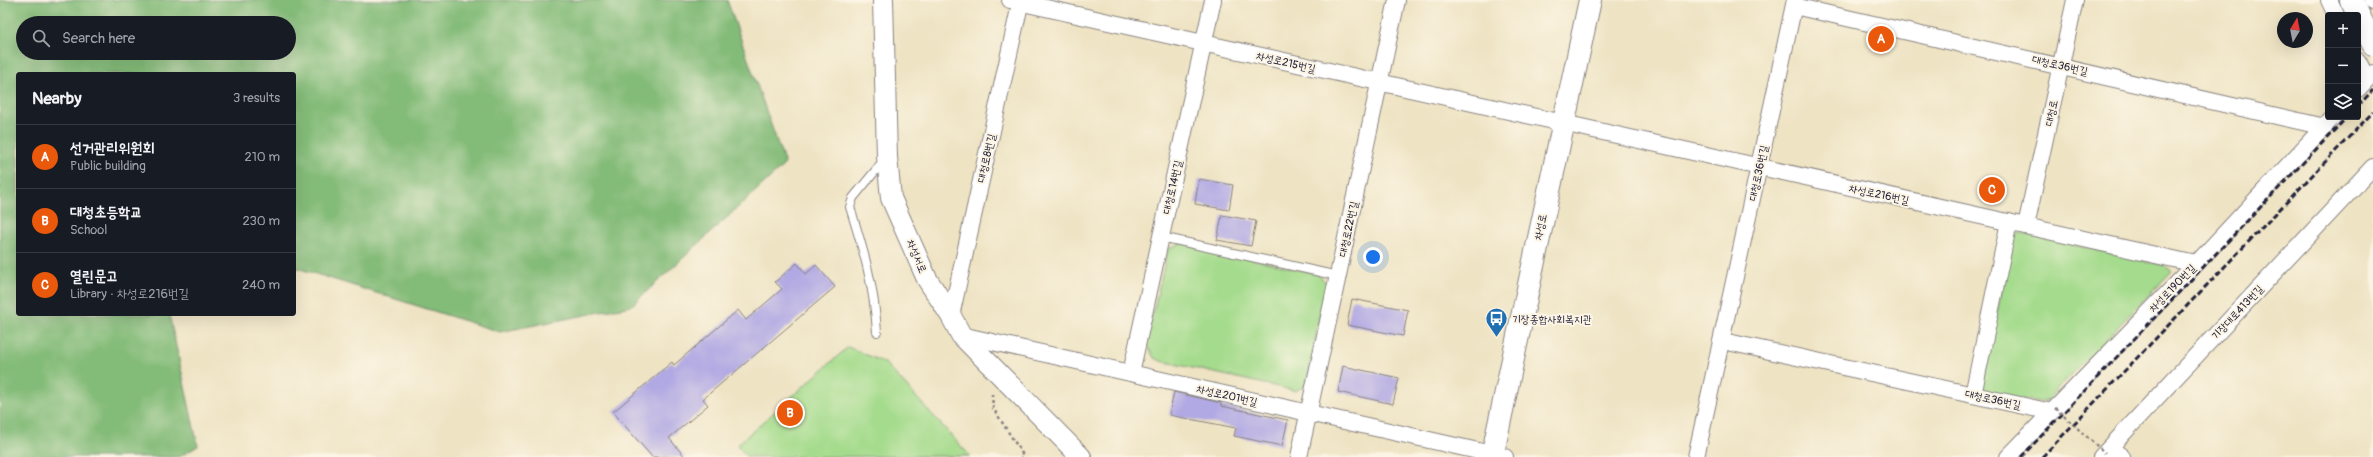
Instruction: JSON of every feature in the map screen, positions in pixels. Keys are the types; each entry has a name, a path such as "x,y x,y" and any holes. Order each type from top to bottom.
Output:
{"main road":[{"name":"차성로","path":"1497,456 1562,124 1590,0"},
{"path":"2351,0 2373,44"}],"street":[{"name":"차성서로","path":"883,0 887,157 891,198 927,279 951,316 961,335 1081,457"},
{"name":"대청로14번길","path":"1131,373 1213,0"},
{"name":"대청로22번길","path":"1299,457 1310,413 1397,0"},
{"name":"대청로","path":"2026,226 2075,0"},
{"path":"2328,0 2334,12"},
{"name":"차성로215번길","path":"1017,1 1562,124"},
{"name":"대청로8번길","path":"951,316 1017,1"},
{"name":"대청로36번길","path":"1696,457 1723,341 1794,3 2061,65 2329,122"},
{"path":"2361,68 2366,80"},
{"name":"차성로190번길","path":"2008,457 2196,264 2329,122"},
{"name":"차성로216번길","path":"1562,124 2196,264"},
{"name":"기장대로413번길","path":"2109,454 2373,167"},
{"path":"1973,395 2009,222"},
{"name":"차성로201번길","path":"961,335 1497,456"},
{"name":"대청로36번길","path":"1723,341 1973,395 2054,410"}],"lane":[{"path":"877,332 875,297 867,262 850,208 853,198 887,157"},
{"path":"1161,236 1338,276"}],"path":[{"path":"989,364 993,408 1023,455 1021,457"},
{"path":"2054,410 2109,454"}],"green space":[{"path":"0,0 727,0 785,164 631,306 500,332 296,268 296,72 16,72 16,316 169,316 198,446 179,457 0,457"},
{"path":"2014,233 2021,233 2163,265 2172,271 2047,400 2041,402 1984,394 1981,387"},
{"path":"1181,243 1318,274 1326,283 1306,385 1296,391 1161,361 1154,358 1146,343 1168,249"},
{"path":"848,347 885,363 970,456 747,457 737,445"}],"building":[{"path":"1199,179 1233,185 1229,210 1195,204"},
{"path":"1222,215 1256,221 1251,246 1217,240"},
{"path":"797,263 806,274 816,265 835,287 703,399 708,405 669,438 685,457 652,457 613,412 672,362 674,365 738,310 746,320 782,289 775,282"},
{"path":"1352,299 1408,310 1403,336 1347,325"},
{"path":"1343,366 1399,378 1393,404 1338,392"},
{"path":"1174,392 1221,403 1221,406 1288,420 1282,446 1234,436 1236,428 1169,415"}],"railway":[{"path":"2361,103 2373,90"},
{"path":"2042,457 2373,112"},
{"path":"2021,457 2344,120"}],"place":[{"name":"선거관리위원회","path":"1881,39"},
{"name":"열린문고","path":"1992,190"},
{"name":"기장종합사회복지관","path":"1497,338"},
{"name":"대청초등학교","path":"790,413"}]}
